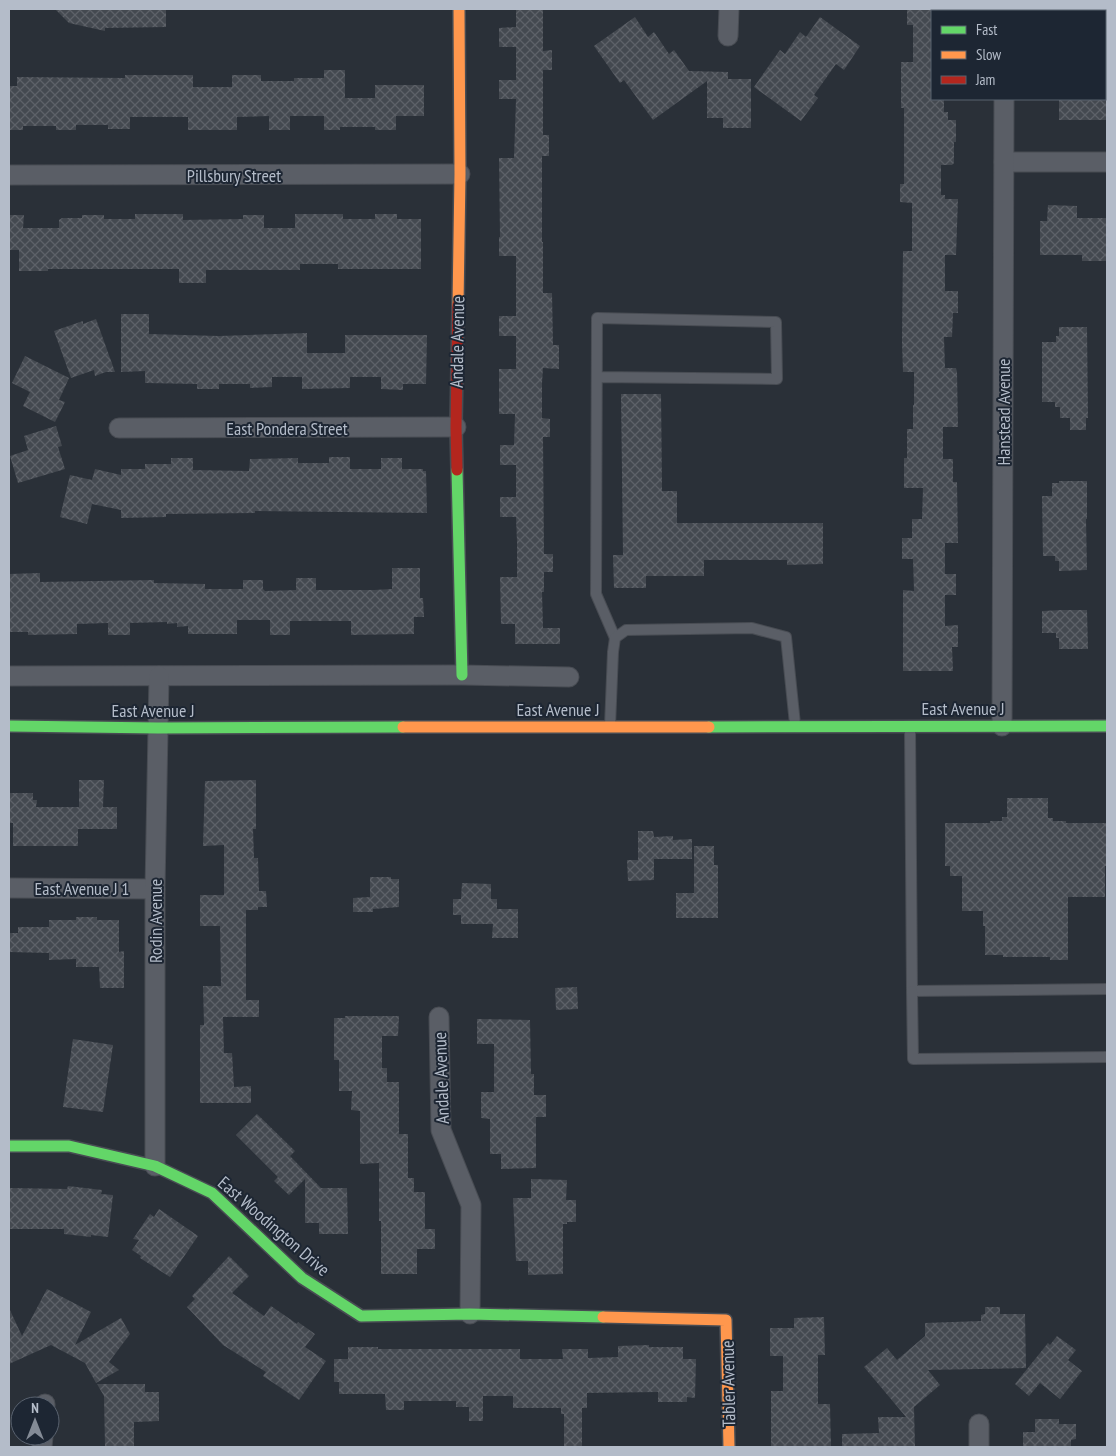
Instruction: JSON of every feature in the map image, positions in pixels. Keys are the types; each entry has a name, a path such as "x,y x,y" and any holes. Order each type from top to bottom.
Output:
{"street":[{"name":"Andale Avenue","path":"459,9 460,174 456,427 462,675"},
{"path":"728,36 729,9"},
{"name":"Hanstead Avenue","path":"1002,726 1004,100"},
{"path":"1004,162 1107,162"},
{"name":"Pillsbury Street","path":"9,175 460,174"},
{"name":"East Pondera Street","path":"118,428 456,427"},
{"path":"9,676 462,675 569,677"},
{"name":"Rodin Avenue","path":"155,1166 155,889 159,676"},
{"name":"East Avenue J","path":"9,726 158,728 1107,726"},
{"name":"East Avenue J 1","path":"9,888 155,889"},
{"name":"Andale Avenue","path":"439,1017 441,1130 471,1205 470,1314"},
{"name":"East Woodington Drive","path":"9,1146 69,1146 155,1166 212,1193 302,1278 362,1316 470,1314 726,1320"},
{"name":"Tabler Avenue","path":"726,1320 729,1447"},
{"path":"979,1424 979,1447"}],"lane":[{"path":"597,377 777,379 776,322 597,318 596,594 615,638 612,652 610,727"},
{"path":"615,638 626,630 752,628 786,636 796,726"},
{"path":"910,726 913,1059 1107,1057"},
{"path":"912,991 1107,989"}],"building":[{"path":"55,9 166,9 166,27 105,28 105,31 69,23"},
{"path":"516,9 543,9 543,51 552,50 552,70 543,70 543,135 549,135 549,156 542,156 543,293 552,293 553,345 559,345 559,369 543,368 542,418 550,419 550,437 543,437 544,554 553,554 553,572 544,572 544,592 542,592 543,628 560,628 560,644 515,644 515,624 501,624 500,577 517,577 517,542 516,517 500,517 500,497 516,497 516,465 500,465 500,445 514,445 515,414 499,414 499,369 516,369 516,336 499,336 499,316 516,316 516,256 499,256 499,158 514,158 516,99 499,99 499,80 516,80 516,47 499,47 499,28 516,27"},
{"path":"907,9 932,9 931,100 944,100 944,112 948,112 948,120 956,120 954,163 952,165 941,165 941,195 945,195 945,199 958,199 956,255 945,255 945,291 958,291 958,313 953,313 952,337 944,337 945,368 956,368 957,372 958,427 943,427 943,459 953,459 953,482 957,482 958,543 945,543 945,574 956,574 956,595 945,595 945,626 958,625 958,647 952,647 953,671 903,671 903,590 914,591 913,559 902,559 902,538 912,538 912,519 922,519 923,488 904,488 904,458 907,458 907,429 913,429 914,405 914,372 903,372 902,342 903,251 912,251 912,203 900,202 900,184 904,184 904,108 901,108 901,62 913,62 913,25 907,25"},
{"path":"635,17 648,37 654,32 669,54 674,50 689,71 728,72 728,79 751,79 751,128 723,128 723,118 707,118 707,81 653,120 624,80 620,83 594,46"},
{"path":"820,17 860,46 844,70 836,64 814,95 818,98 801,121 754,87 780,50 785,54 800,32 806,37"},
{"path":"324,70 345,70 345,98 375,98 375,85 424,85 424,116 396,116 396,130 375,130 375,127 340,127 340,130 324,130 324,116 290,116 290,130 269,130 269,116 237,117 237,130 188,130 188,117 130,117 130,129 108,129 108,125 76,125 76,130 56,130 56,126 23,126 23,130 9,130 9,86 17,86 17,77 125,78 125,75 193,75 193,87 232,87 232,75 261,75 261,81 294,81 294,78 324,78"},
{"path":"1107,99 1107,120 1059,120 1059,100"},
{"path":"1048,205 1077,206 1077,218 1107,218 1107,261 1082,261 1082,255 1040,255 1040,221 1047,221"},
{"path":"135,214 183,214 183,220 243,219 243,215 264,215 264,228 295,228 295,214 343,214 343,219 375,219 375,214 397,214 397,219 421,219 421,269 338,269 338,264 300,264 300,270 206,270 206,283 179,283 179,269 48,269 48,271 19,271 19,250 9,250 9,215 24,215 23,228 59,228 59,220 62,218 82,218 82,215 104,215 104,219 135,219"},
{"path":"121,314 149,314 149,334 219,336 307,333 307,353 345,353 345,335 427,335 426,384 403,384 403,390 381,389 381,377 350,377 350,388 302,389 302,377 272,377 272,387 250,388 250,384 219,384 219,389 197,389 197,384 145,383 145,371 121,372"},
{"path":"96,319 115,372 106,372 95,376 94,370 71,378 54,331 83,321 83,324"},
{"path":"1059,327 1087,327 1088,418 1086,418 1086,430 1070,430 1070,418 1060,418 1060,407 1055,407 1055,402 1042,402 1042,342 1056,342 1056,336 1059,336"},
{"path":"25,356 69,378 59,400 65,402 55,422 23,406 30,392 12,383"},
{"path":"621,394 661,394 662,491 677,491 677,523 823,523 823,564 787,565 787,560 704,560 704,576 646,576 646,588 614,588 613,555 623,555"},
{"path":"56,426 62,446 58,447 65,469 18,483 10,456 28,450 24,436"},
{"path":"329,457 350,457 350,469 381,469 381,458 402,458 402,469 423,469 423,471 426,471 427,513 255,511 255,513 166,514 166,517 121,518 121,510 92,504 87,524 60,517 70,475 92,480 95,469 121,475 121,469 145,469 145,464 171,464 171,458 193,458 193,470 249,471 250,459 298,458 298,463 329,463"},
{"path":"1059,481 1087,481 1087,570 1059,571 1059,561 1055,561 1055,556 1043,556 1042,496 1052,496 1052,483 1059,483"},
{"path":"392,568 420,568 420,598 423,598 424,617 414,617 414,634 351,635 351,621 290,621 290,635 270,635 270,620 237,620 237,634 188,634 188,626 177,627 177,623 167,624 167,622 130,623 130,635 108,635 108,623 77,624 77,634 28,635 28,632 9,632 9,574 40,573 40,582 154,580 154,583 205,584 205,589 243,589 243,580 263,580 263,589 265,591 296,590 296,578 316,578 316,590 374,590 392,589"},
{"path":"1087,610 1088,649 1059,649 1059,638 1056,638 1056,633 1042,633 1042,611"},
{"path":"79,780 104,780 103,807 117,807 117,829 78,829 78,846 13,846 13,823 9,823 9,793 33,793 33,800 37,800 36,807 79,807"},
{"path":"256,780 256,829 253,829 254,858 258,858 259,891 266,891 267,907 258,907 258,910 246,910 246,1000 259,1000 259,1017 223,1017 224,1053 232,1053 234,1087 251,1086 251,1103 200,1103 200,1025 204,1025 203,986 221,986 220,926 200,926 200,895 224,895 224,845 203,846 205,781"},
{"path":"1007,798 1048,798 1048,818 1053,818 1053,821 1066,821 1066,823 1107,823 1105,897 1068,897 1068,960 1050,960 1050,957 985,955 983,911 962,911 962,876 950,876 950,866 945,866 945,823 990,823 990,821 1002,821 1002,817 1007,817"},
{"path":"638,831 653,831 654,837 673,836 673,840 692,839 692,859 654,859 654,880 628,881 627,860 638,860"},
{"path":"694,846 714,846 714,865 718,865 718,918 676,918 676,893 694,893"},
{"path":"370,877 399,879 399,907 373,909 373,912 353,912 353,898 370,897"},
{"path":"462,883 491,884 491,899 497,899 497,909 518,909 518,938 492,938 493,924 461,924 461,915 453,915 453,899 461,899"},
{"path":"76,917 97,917 97,920 119,920 119,952 124,951 124,988 100,988 99,967 76,967 76,959 49,960 49,953 9,952 9,933 18,933 18,927 49,927 49,920 76,920"},
{"path":"577,987 578,1009 556,1010 555,988"},
{"path":"345,1016 399,1016 398,1036 382,1036 382,1068 387,1068 387,1082 399,1082 399,1134 408,1134 408,1178 414,1178 414,1192 425,1192 425,1229 435,1229 435,1249 417,1249 417,1274 381,1274 379,1163 360,1164 360,1111 351,1110 352,1091 339,1091 339,1060 334,1060 334,1018 345,1018"},
{"path":"477,1019 530,1020 531,1074 534,1074 534,1095 546,1095 546,1117 536,1117 536,1168 501,1169 501,1154 490,1154 490,1119 481,1118 481,1092 494,1092 494,1044 477,1044"},
{"path":"73,1039 113,1045 103,1112 63,1107"},
{"path":"257,1114 295,1151 290,1156 321,1188 347,1188 348,1234 319,1234 319,1223 305,1223 305,1179 289,1195 274,1181 278,1177 236,1135"},
{"path":"531,1179 567,1180 566,1200 576,1200 576,1222 563,1224 563,1274 528,1275 528,1261 516,1261 513,1198 531,1198"},
{"path":"68,1186 102,1190 101,1194 113,1195 108,1237 64,1234 64,1229 9,1229 9,1188 67,1189"},
{"path":"159,1209 198,1236 170,1277 140,1258 141,1256 132,1250 139,1240 133,1239 150,1214 154,1217"},
{"path":"229,1256 249,1276 232,1293 264,1316 271,1306 315,1334 305,1347 326,1361 299,1400 263,1376 266,1372 223,1345 187,1307 195,1299 192,1296"},
{"path":"47,1289 91,1312 75,1345 121,1318 130,1334 109,1362 119,1370 96,1383 85,1363 51,1345 9,1364 9,1308 22,1336"},
{"path":"985,1307 1000,1307 1000,1314 1025,1314 1026,1368 928,1370 940,1385 914,1407 915,1447 842,1447 842,1434 879,1433 878,1417 906,1417 864,1367 887,1348 897,1360 925,1336 925,1323 981,1321 981,1315 985,1314"},
{"path":"824,1317 825,1355 818,1355 818,1404 830,1404 831,1447 771,1447 771,1391 783,1391 783,1356 770,1356 770,1328 794,1328 794,1318"},
{"path":"1057,1336 1076,1350 1068,1360 1082,1371 1060,1399 1040,1383 1029,1396 1015,1384 1048,1343 1050,1345"},
{"path":"649,1345 649,1347 683,1347 683,1359 696,1359 695,1398 687,1397 687,1402 658,1402 658,1392 587,1393 587,1408 582,1408 582,1447 564,1447 564,1414 561,1414 561,1408 513,1408 513,1396 483,1396 483,1421 469,1421 469,1407 456,1407 456,1401 404,1401 404,1410 386,1410 385,1394 339,1394 339,1382 334,1382 334,1359 348,1359 348,1347 378,1347 378,1349 520,1349 520,1359 563,1359 562,1349 588,1349 588,1358 618,1357 618,1346"},
{"path":"97,1384 145,1384 145,1392 159,1392 159,1421 134,1422 134,1447 105,1447 104,1396"},
{"path":"1035,1419 1059,1419 1059,1424 1076,1424 1076,1439 1071,1440 1071,1447 1023,1447 1023,1432 1035,1432"}],"traffic: fast":[{"path":"457,470 462,675"},
{"path":"9,726 158,728 403,727"},
{"path":"709,727 1107,726"},
{"path":"9,1146 69,1146 155,1166 212,1193 302,1278 361,1316 470,1314 603,1317"}],"traffic: slow":[{"path":"458,305 460,174 459,9"},
{"path":"403,727 709,727"},
{"path":"603,1317 726,1320 729,1447"}],"traffic: jam":[{"path":"457,470 458,305"}]}
